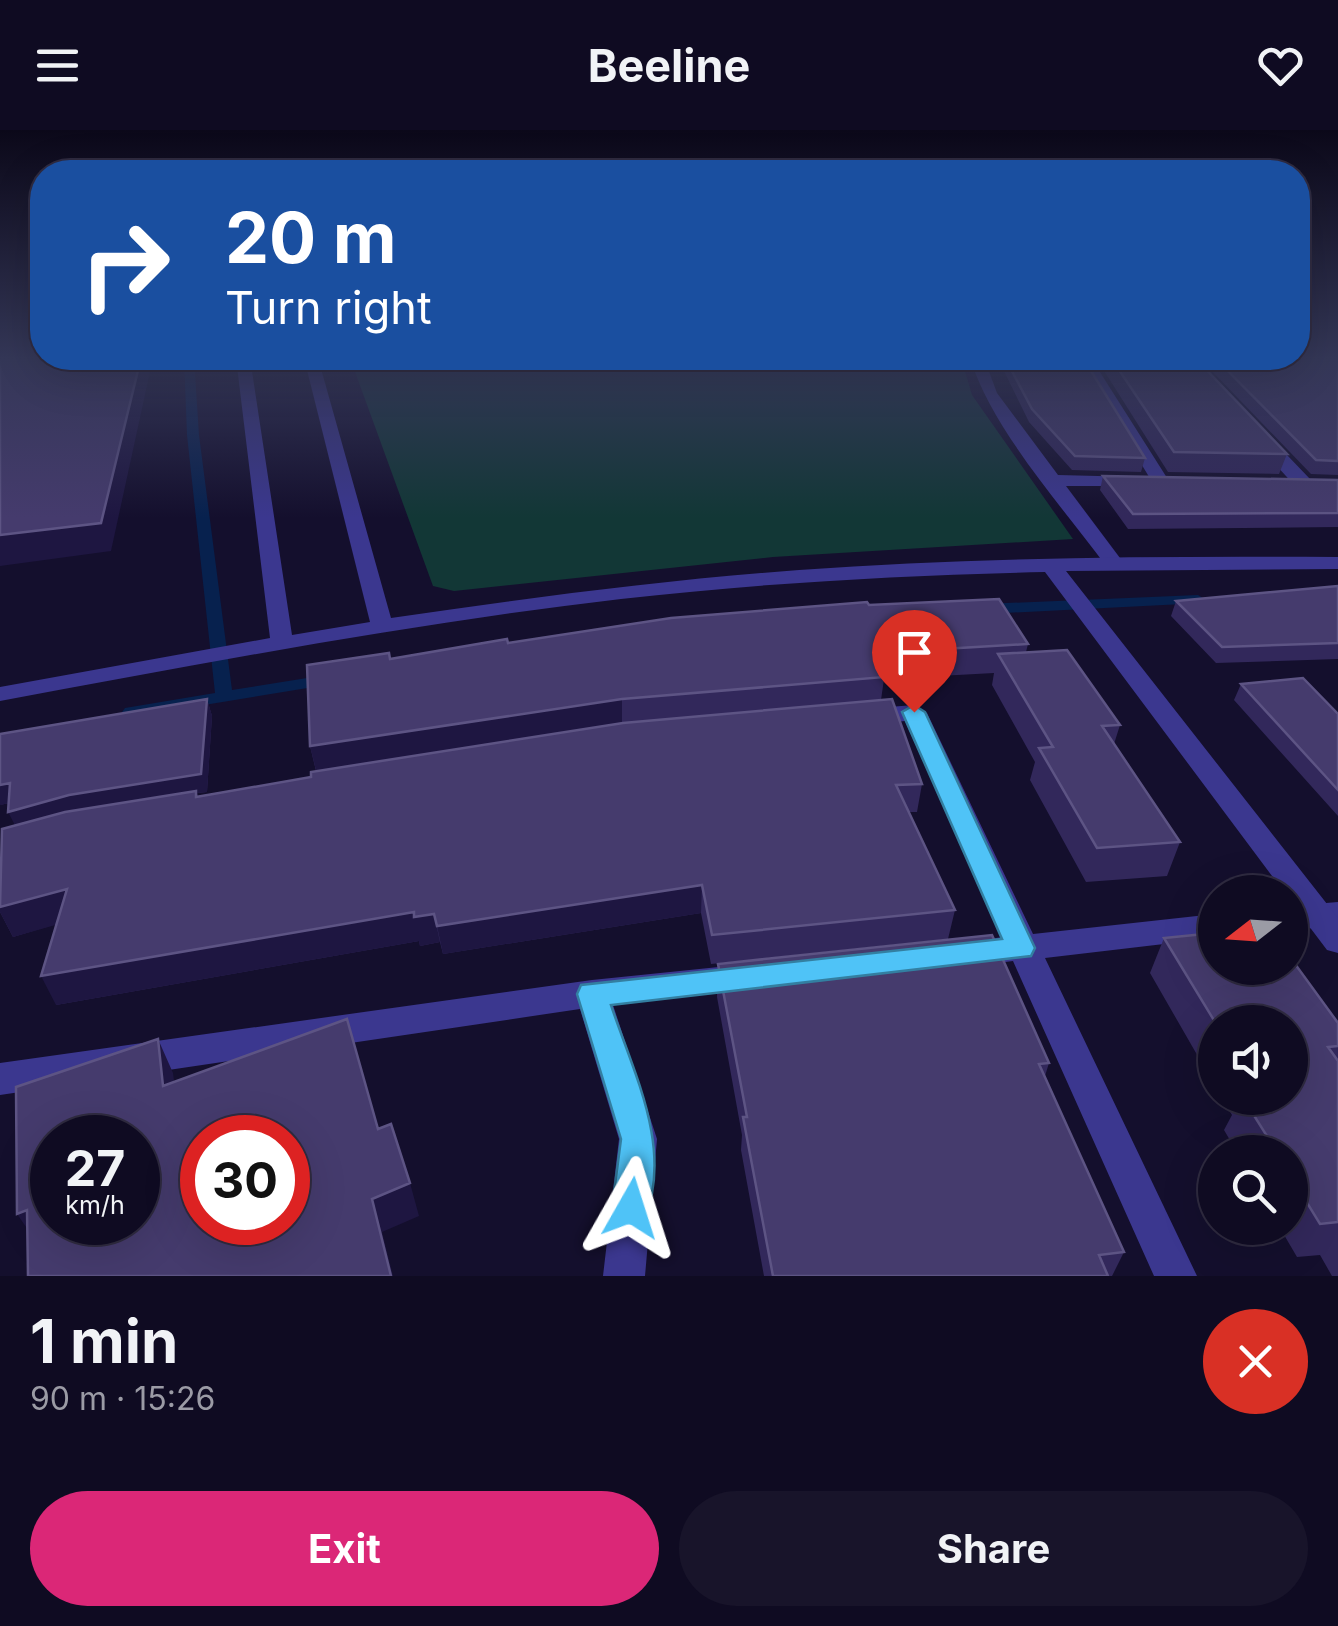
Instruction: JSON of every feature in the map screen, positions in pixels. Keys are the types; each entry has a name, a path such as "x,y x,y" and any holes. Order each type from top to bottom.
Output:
{"street":[{"path":"251,411 282,642"},
{"path":"325,411 382,626"},
{"path":"1002,411 1113,562"},
{"path":"1052,480 1169,481 1121,411"},
{"path":"1251,428 1312,484 1268,483"},
{"path":"0,694 282,642 622,593 1050,564 1338,563"},
{"path":"1050,564 1315,916 1338,941"},
{"path":"836,719 914,712 1176,1276"},
{"path":"943,956 1198,928"},
{"path":"0,1079 592,994 787,973"},
{"path":"592,994 638,1139 624,1276"}],"green space":[{"path":"369,411 984,411 1073,539 773,557 454,591 433,586"}],"building":[{"path":"0,411 128,411 101,523 0,535"},
{"path":"1034,411 1116,411 1145,458 1075,456"},
{"path":"1147,411 1246,411 1287,454 1174,452"},
{"path":"1268,411 1338,411 1338,461 1316,460"},
{"path":"1103,476 1338,480 1338,513 1133,514"},
{"path":"1338,586 1338,643 1222,647 1176,601"},
{"path":"999,599 1028,644 876,653 885,677 622,699 310,746 307,665 389,653 390,659 671,618 867,602 869,605"},
{"path":"1067,650 1120,725 1102,726 1180,842 1097,848 1039,748 1053,747 998,654"},
{"path":"1303,678 1338,714 1338,790 1241,684"},
{"path":"207,699 201,774 69,795 8,812 10,783 0,785 0,734"},
{"path":"892,699 922,784 896,785 955,910 712,935 702,885 437,926 434,914 414,917 414,912 41,976 67,889 0,907 2,829 65,812 196,791 196,797 311,777 311,772 623,723"},
{"path":"992,935 1049,1063 1039,1064 1124,1252 1099,1255 1108,1276 773,1276 718,964"},
{"path":"1198,935 1198,985 1308,985 1308,982 1338,1023 1338,1046 1328,1047 1338,1061 1338,1222 1320,1224 1308,1204 1308,1135 1266,1135 1254,1115 1308,1115 1308,1005 1205,1005 1164,938"},
{"path":"347,1019 378,1129 391,1124 410,1183 372,1199 391,1276 28,1276 27,1210 17,1214 16,1087 158,1039 163,1086"}],"waterway":[{"path":"192,411 224,694"},
{"path":"984,609 1198,600"},
{"path":"131,712 332,679"}],"route":[{"path":"631,1208 638,1139 592,994 1021,948 914,712"}]}
